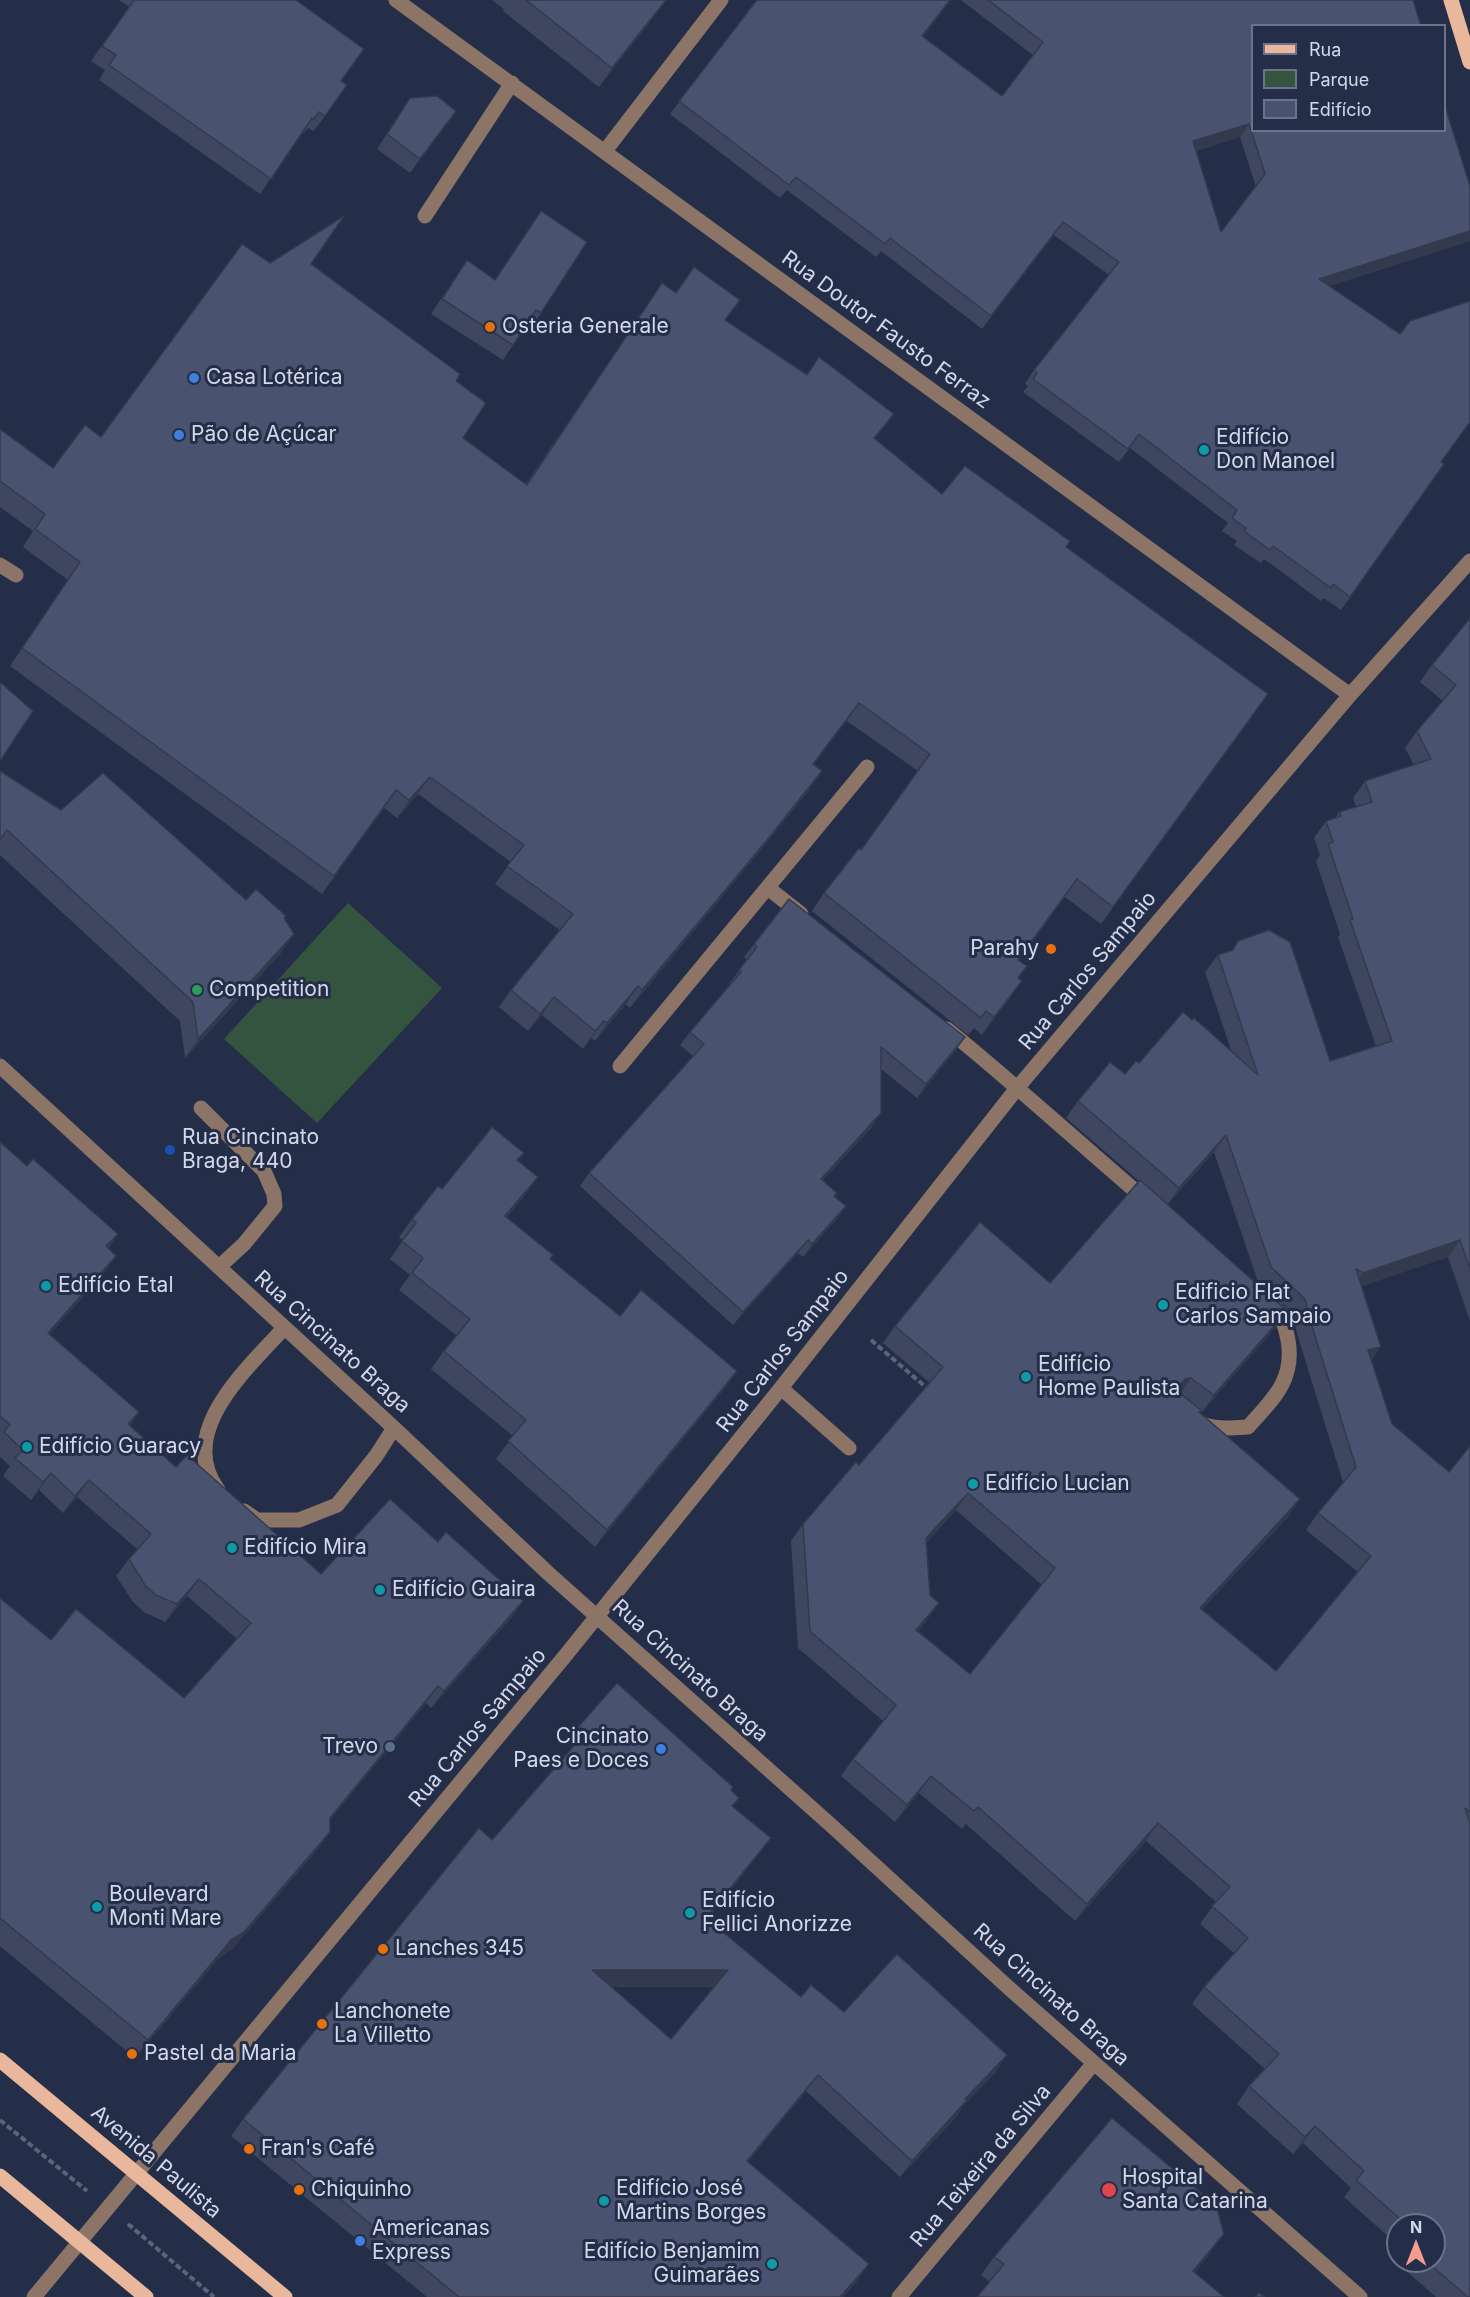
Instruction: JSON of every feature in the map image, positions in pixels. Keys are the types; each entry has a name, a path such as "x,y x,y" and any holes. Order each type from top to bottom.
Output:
{"main road":[{"path":"1451,0 1470,62"},
{"name":"Avenida Paulista","path":"0,2060 285,2297"},
{"path":"0,2176 146,2297"}],"street":[{"name":"Rua Doutor Fausto Ferraz","path":"396,0 1350,695"},
{"path":"605,152 721,0"},
{"path":"425,216 512,83"},
{"name":"Rua Carlos Sampaio","path":"34,2297 597,1616 781,1388 1018,1087 1350,695 1470,561"},
{"path":"0,565 16,575"},
{"path":"620,1066 867,767"},
{"path":"768,888 813,924"},
{"path":"939,1023 1018,1087 1049,1117 1157,1210"},
{"name":"Rua Cincinato Braga","path":"0,1066 394,1428 548,1573 1094,2063 1360,2297"},
{"path":"201,1108 264,1171 274,1194 275,1206 249,1239 219,1268"},
{"path":"1185,1412 1206,1426 1248,1427 1275,1398 1286,1379 1291,1357 1284,1319 1257,1296"},
{"path":"284,1328 245,1371 214,1412 204,1440 209,1478 224,1498 257,1520 299,1520 337,1505 376,1456 394,1428"},
{"path":"781,1388 849,1448"},
{"name":"Rua Teixeira da Silva","path":"899,2297 1094,2063"}],"path":[{"path":"871,1340 932,1392"}],"green space":[{"path":"348,903 442,988 317,1123 224,1039"}],"building":[{"path":"134,0 296,0 364,49 341,81 347,85 325,116 319,112 314,119 312,118 271,179 109,65 116,55 102,46"},
{"path":"526,0 666,0 612,68"},
{"path":"757,0 950,0 922,36 1002,96 1043,42 988,0 1413,0 1420,24 1251,24 1251,130 1249,124 1193,141 1221,232 1265,174 1252,132 1446,132 1446,109 1470,186 1470,231 1319,279 1400,334 1410,321 1470,301 1470,422 1441,462 1444,464 1350,597 1333,584 1331,588 1273,546 1270,550 1244,531 1246,528 1232,518 1237,510 1139,434 1128,449 1033,379 1037,373 1034,370 1119,262 1063,222 991,316 890,238 885,244 796,177 789,185 679,101"},
{"path":"437,96 456,111 420,159 387,134 410,98"},
{"path":"541,211 587,242 541,313 536,310 513,345 442,299 467,260 495,280"},
{"path":"344,216 311,264 460,374 456,381 486,403 463,438 527,485 662,283 676,293 694,267 740,300 725,320 807,375 819,357 894,414 874,438 942,494 965,466 1070,541 1066,547 1268,694 1113,907 1077,879 1018,960 1027,966 1018,978 1022,981 994,1017 986,1011 981,1018 824,893 859,848 861,850 930,754 859,703 813,764 822,771 642,990 638,986 607,1023 604,1021 595,1031 554,997 540,1014 511,990 573,914 507,866 524,845 430,777 409,800 396,790 334,876 22,648 80,562 35,529 45,514 0,481 0,429 53,468 85,425 101,437 242,244 270,263"},
{"path":"1470,618 1470,1269 1460,1240 1363,1273 1356,1269 1381,1347 1368,1350 1392,1424 1449,1472 1470,1446 1470,1812 1465,1808 1470,1824 1470,2297 1440,2273 1446,2273 1446,2213 1393,2213 1356,2180 1364,2171 1315,2126 1305,2137 1249,2086 1279,2054 1204,1987 1248,1938 1212,1906 1230,1887 1158,1823 1087,1904 978,1807 974,1811 931,1776 907,1805 853,1759 896,1705 810,1631 803,1524 856,1462 859,1465 943,1367 895,1326 980,1222 1050,1283 1140,1180 1288,1310 1214,1395 1191,1378 1185,1379 1180,1386 1182,1395 1201,1410 1199,1412 1300,1499 1200,1608 1276,1671 1371,1556 1318,1513 1356,1467 1305,1299 1271,1267 1226,1135 1179,1188 1078,1101 1110,1062 1125,1074 1136,1061 1139,1063 1183,1012 1192,1020 1194,1018 1258,1075 1218,955 1233,950 1238,941 1269,930 1290,942 1330,1061 1392,1041 1350,920 1353,919 1328,844 1333,842 1326,821 1341,816 1339,812 1372,802 1365,781 1431,759 1417,731 1456,685 1432,665","holes":["968,1493 1055,1568 970,1674 916,1630 939,1603 930,1595 926,1538"]},
{"path":"0,682 33,711 0,761"},
{"path":"0,771 61,810 103,773 246,900 256,889 286,916 284,918 294,934 198,1039 193,1002 7,830 0,840"},
{"path":"789,899 965,1037 926,1084 881,1047 881,1113 821,1179 837,1193 834,1196 846,1206 812,1244 808,1240 743,1312 589,1173 704,1044 690,1032 741,972 739,970 757,947 754,944"},
{"path":"492,1127 524,1153 517,1160 538,1177 505,1216 553,1255 550,1259 620,1316 641,1290 737,1371 607,1530 508,1441 526,1420 444,1351 470,1319 412,1273 423,1258 402,1241 416,1223 412,1219 438,1186 442,1189"},
{"path":"0,1142 27,1166 33,1159 118,1234 106,1246 116,1256 48,1333 139,1412 128,1424 176,1467 187,1455 321,1574 390,1499 438,1542 446,1532 523,1601 444,1691 438,1686 330,1818 330,1832 244,1932 231,1940 148,2040 0,1918 0,1598 51,1640 76,1609 184,1698 251,1623 199,1579 177,1604 156,1595 145,1585 129,1559 151,1534 89,1480 75,1496 51,1473 43,1482 15,1458 23,1450 4,1432 10,1425 0,1416"},
{"path":"617,1683 733,1787 731,1790 739,1798 732,1806 771,1838 706,1918 801,1997 811,1985 844,2012 897,1954 1007,2055 965,2099 967,2100 912,2161 818,2075 747,2161 869,2264 840,2297 459,2297 243,2119 479,1828 492,1840 586,1732 579,1726","holes":["592,1970 728,1970 671,2039"]},
{"name":"Hospital Santa Catarina","path":"1112,2118 1216,2205 1224,2234 1193,2271 1224,2297 977,2297 1004,2264 994,2257"}],"place":[{"name":"Osteria Generale","path":"490,327"},
{"name":"Casa Lotérica","path":"194,378"},
{"name":"Pão de Açúcar","path":"179,435"},
{"name":"Edifício Don Manoel","path":"1204,450"},
{"name":"Parahy","path":"1051,949"},
{"name":"Competition","path":"197,990"},
{"name":"Rua Cincinato Braga, 440","path":"170,1150"},
{"name":"Edifício Etal","path":"46,1286"},
{"name":"Edificio Flat Carlos Sampaio","path":"1163,1305"},
{"name":"Edifício Home Paulista","path":"1026,1377"},
{"name":"Edifício Guaracy","path":"27,1447"},
{"name":"Edifício Lucian","path":"973,1484"},
{"name":"Edifício Mira","path":"232,1548"},
{"name":"Edifício Guaira","path":"380,1590"},
{"name":"Trevo","path":"390,1747"},
{"name":"Cincinato Paes e Doces","path":"661,1749"},
{"name":"Boulevard Monti Mare","path":"97,1907"},
{"name":"Edifício Fellici Anorizze","path":"690,1913"},
{"name":"Lanches 345","path":"383,1949"},
{"name":"Lanchonete La Villetto","path":"322,2024"},
{"name":"Pastel da Maria","path":"132,2054"},
{"name":"Fran's Café","path":"249,2149"},
{"name":"Chiquinho","path":"299,2190"},
{"name":"Hospital Santa Catarina","path":"1109,2190"},
{"name":"Edifício José Martins Borges","path":"604,2201"},
{"name":"Americanas Express","path":"360,2241"},
{"name":"Edifício Benjamim Guimarães","path":"772,2264"}]}
